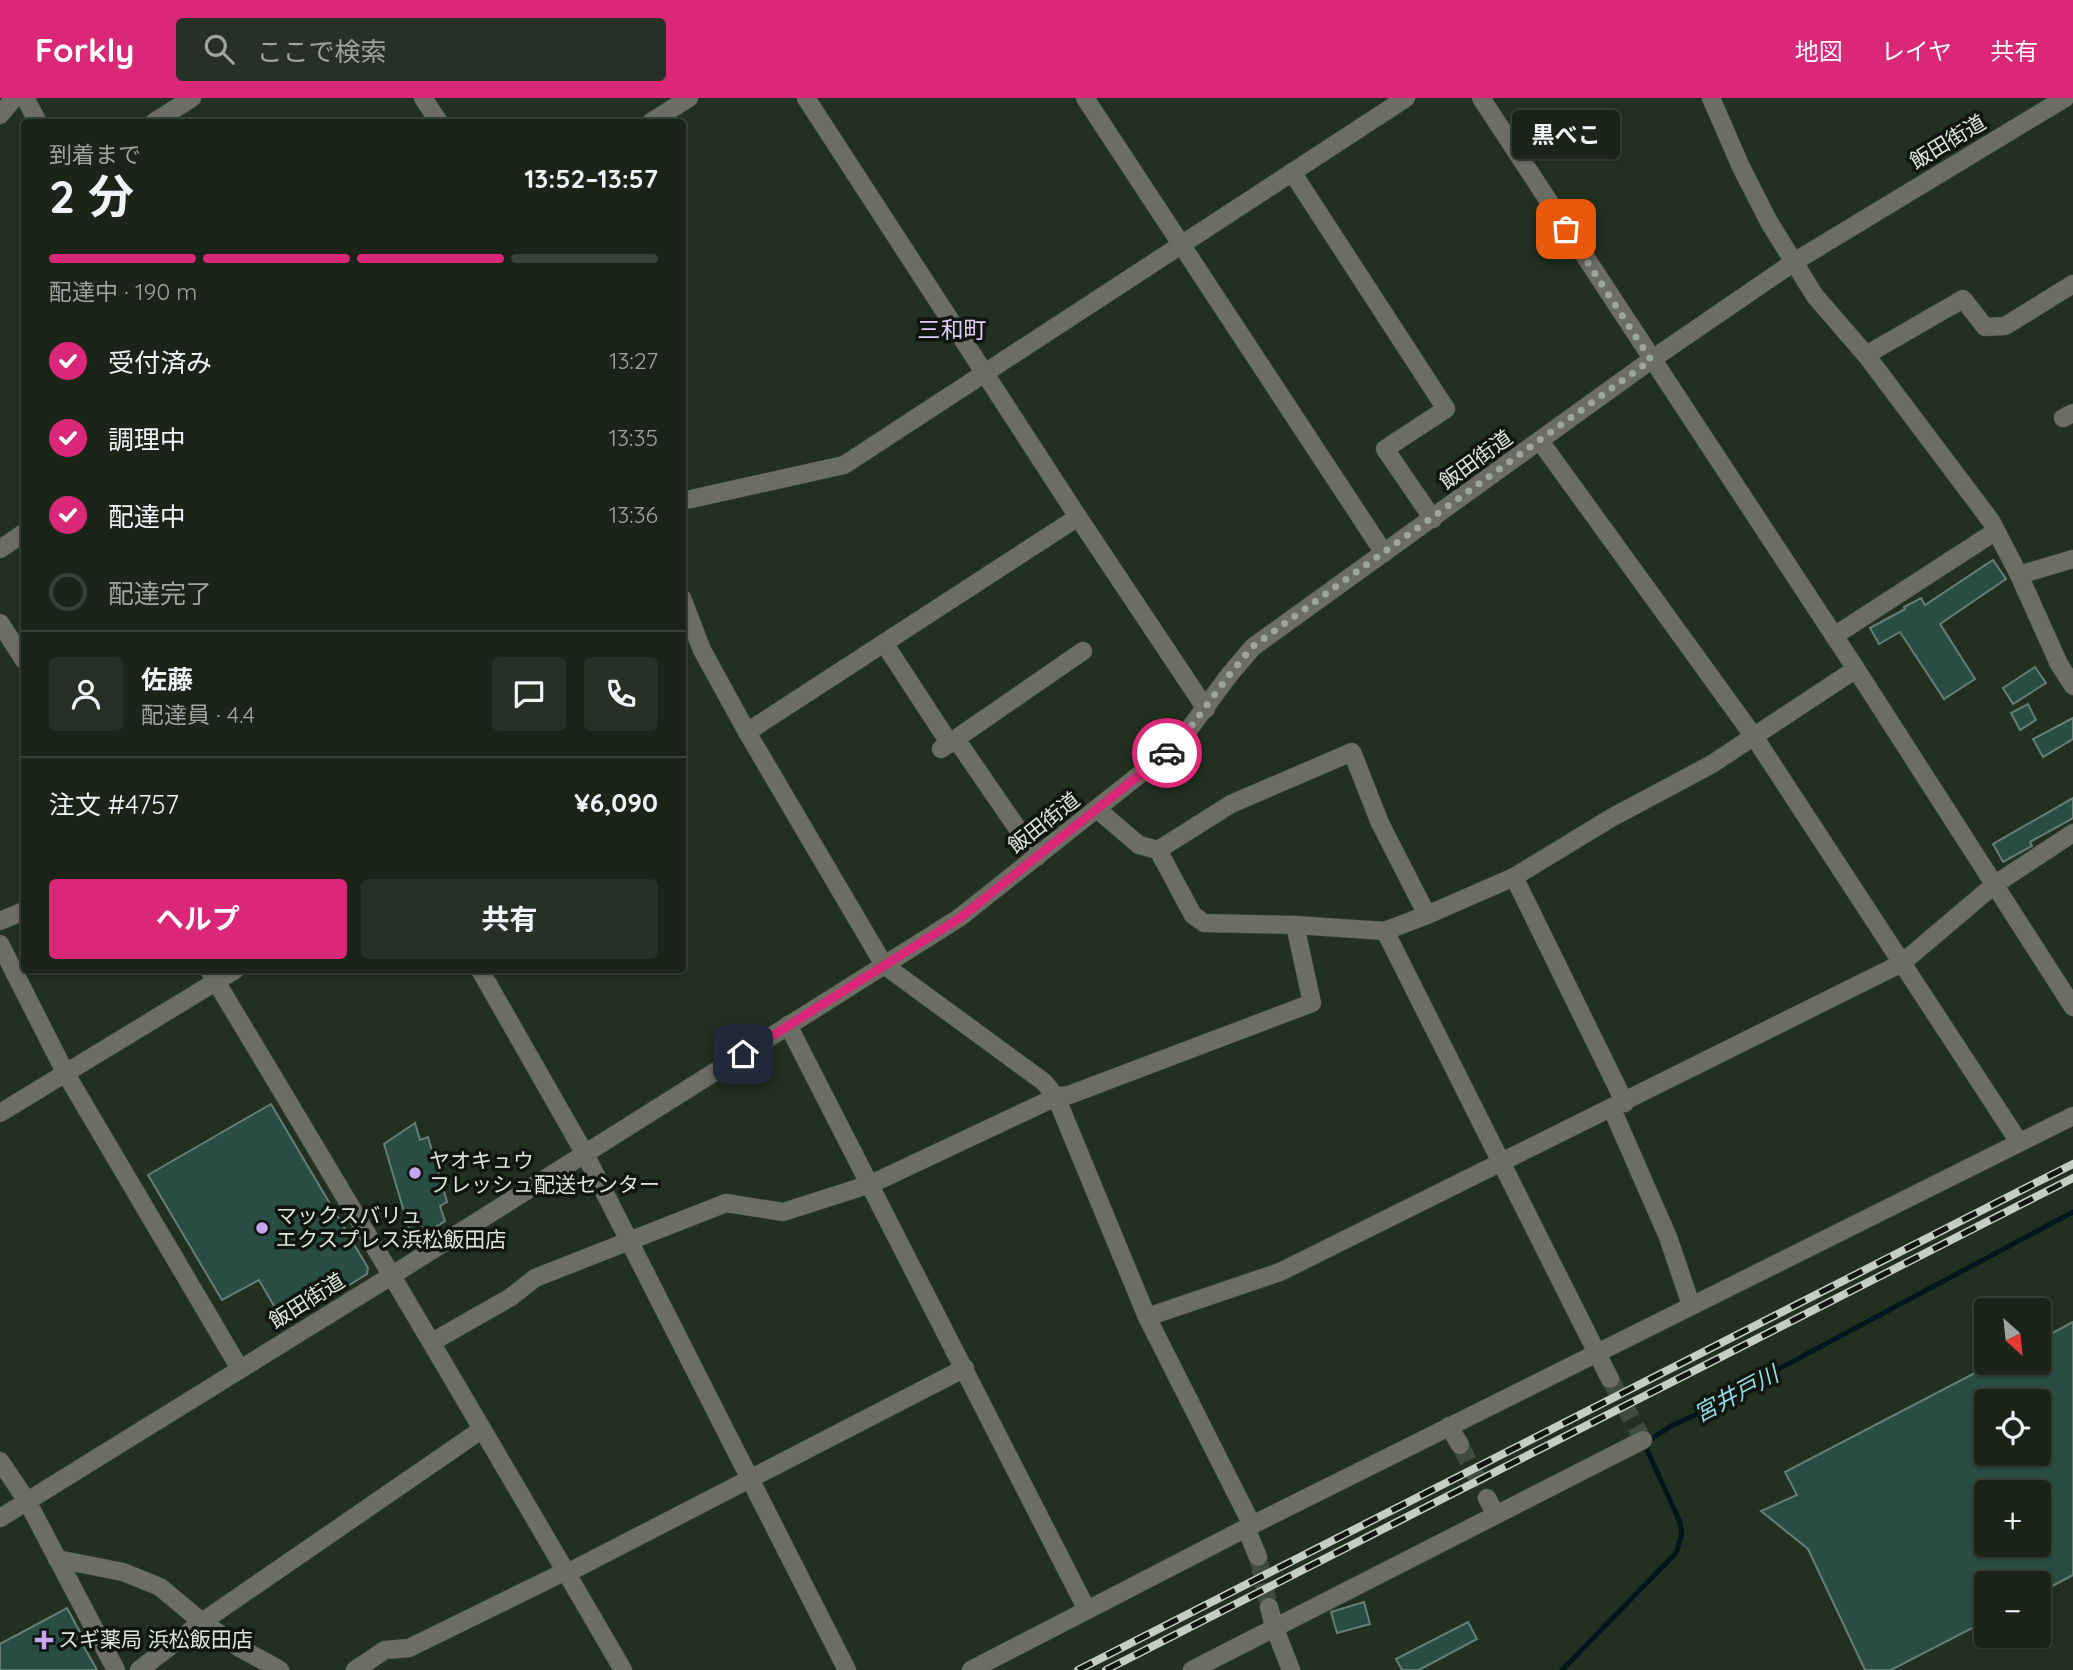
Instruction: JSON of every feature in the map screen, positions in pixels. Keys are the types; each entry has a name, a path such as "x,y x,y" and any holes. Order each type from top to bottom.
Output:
{"street":[{"path":"0,115 14,98"},
{"path":"25,98 36,119"},
{"path":"159,119 192,98"},
{"path":"423,98 437,119"},
{"path":"656,119 689,98"},
{"path":"806,98 1206,709"},
{"path":"1086,98 1384,553"},
{"path":"686,500 844,465 1406,98"},
{"path":"1481,98 1856,669 2073,1007"},
{"path":"1712,98 1741,167 1815,296 1866,355 1991,521 2059,664 2073,686"},
{"name":"飯田街道","path":"0,1518 960,918 1178,744 1252,647 1651,360 1794,262 2061,99"},
{"path":"1292,172 1446,409 1385,449 1433,519"},
{"path":"1866,355 1963,299 1985,327 2005,326 2073,284"},
{"path":"1540,441 1755,738 2019,1142"},
{"path":"747,732 1078,517"},
{"path":"1834,636 1996,531"},
{"path":"0,550 21,535"},
{"path":"2019,575 2073,559"},
{"path":"686,608 702,650 747,732 884,965 1044,1082 1056,1097 1147,1317 1249,1526 1258,1558"},
{"path":"0,623 21,655"},
{"path":"884,643 949,744 1037,857"},
{"path":"949,744 1083,651"},
{"path":"1098,810 1139,845 1158,850 1193,915 1204,923 1385,931 1514,877 1611,818 1755,738 1856,669"},
{"path":"1158,850 1231,804 1352,752 1380,822 1427,915"},
{"path":"1147,1317 1280,1272 1619,1106 1902,963 1994,885 2073,834"},
{"path":"1514,877 1619,1106 1691,1305"},
{"path":"0,921 21,912"},
{"path":"432,1342 511,1297 535,1279 726,1203 783,1212 872,1184 1056,1097 1069,1095 1312,1003 1295,925"},
{"path":"1385,931 1610,1379"},
{"path":"0,944 66,1074 240,1368"},
{"path":"482,973 584,1154 848,1670"},
{"path":"0,1113 66,1074 212,975 432,1342 623,1670"},
{"path":"788,1025 872,1184 1087,1610"},
{"path":"971,1670 1249,1526 2073,1116"},
{"path":"355,1670 385,1650 409,1648 575,1569 965,1368"},
{"path":"1449,1426 1460,1445"},
{"path":"139,1670 202,1622 481,1430"},
{"path":"1192,1670 1643,1440"},
{"path":"0,1461 27,1501 116,1670"},
{"path":"1487,1497 1496,1515"},
{"path":"57,1559 123,1572 160,1587 202,1622 240,1648 280,1670"},
{"path":"1269,1606 1275,1629 1292,1670"}],"building":[{"path":"1993,560 2006,579 1940,624 1975,679 1944,699 1900,632 1879,644 1870,628 1921,598 1925,605"},
{"path":"2035,667 2046,683 2013,704 2003,688"},
{"path":"2028,704 2036,720 2020,730 2011,713"},
{"path":"2073,718 2073,739 2043,757 2033,739"},
{"path":"2073,798 2073,818 2030,842 2032,846 2003,862 1993,844"},
{"name":"マックスバリュ エクスプレス浜松飯田店","path":"271,1104 368,1268 367,1274 285,1325 259,1280 222,1300 148,1175"},
{"name":"ヤオキュウ フレッシュ配送センター","path":"415,1123 420,1140 428,1137 447,1202 440,1206 445,1221 413,1242 384,1144"},
{"path":"2073,1322 2073,1575 2051,1587 2051,1571 1974,1571 1974,1627 1891,1670 1865,1670 1808,1549 1761,1511 1797,1495 1785,1472 1974,1373 1974,1376 2051,1376 2051,1334"},
{"path":"1364,1602 1370,1624 1337,1633 1331,1612"},
{"name":"スギ薬局 浜松飯田店","path":"67,1608 81,1634 78,1636 97,1670 0,1670 0,1644"},
{"path":"1468,1622 1477,1639 1419,1670 1402,1670 1396,1659"}],"waterway":[{"name":"宮井戸川","path":"1562,1670 1676,1553 1682,1534 1680,1522 1647,1450 1648,1441 1671,1426 1702,1412 2073,1212"}],"tunnel":[{"path":"1610,1379 1643,1440"},
{"path":"1460,1445 1487,1498"},
{"path":"1258,1557 1269,1607"}],"railway":[{"path":"1078,1670 2073,1164"},
{"path":"1106,1670 2073,1178"}],"way so far":[{"path":"1167,753 1178,744 1252,647 1651,360 1566,229"}],"place":[{"name":"黒べこ","path":"1566,229"},
{"name":"ヤオキュウ フレッシュ配送センター","path":"415,1173"},
{"name":"マックスバリュ エクスプレス浜松飯田店","path":"262,1228"},
{"name":"スギ薬局 浜松飯田店","path":"44,1640"}],"district":[{"name":"三和町","path":"952,330"}],"route":[{"path":"743,1054 960,918 1167,753"}]}
